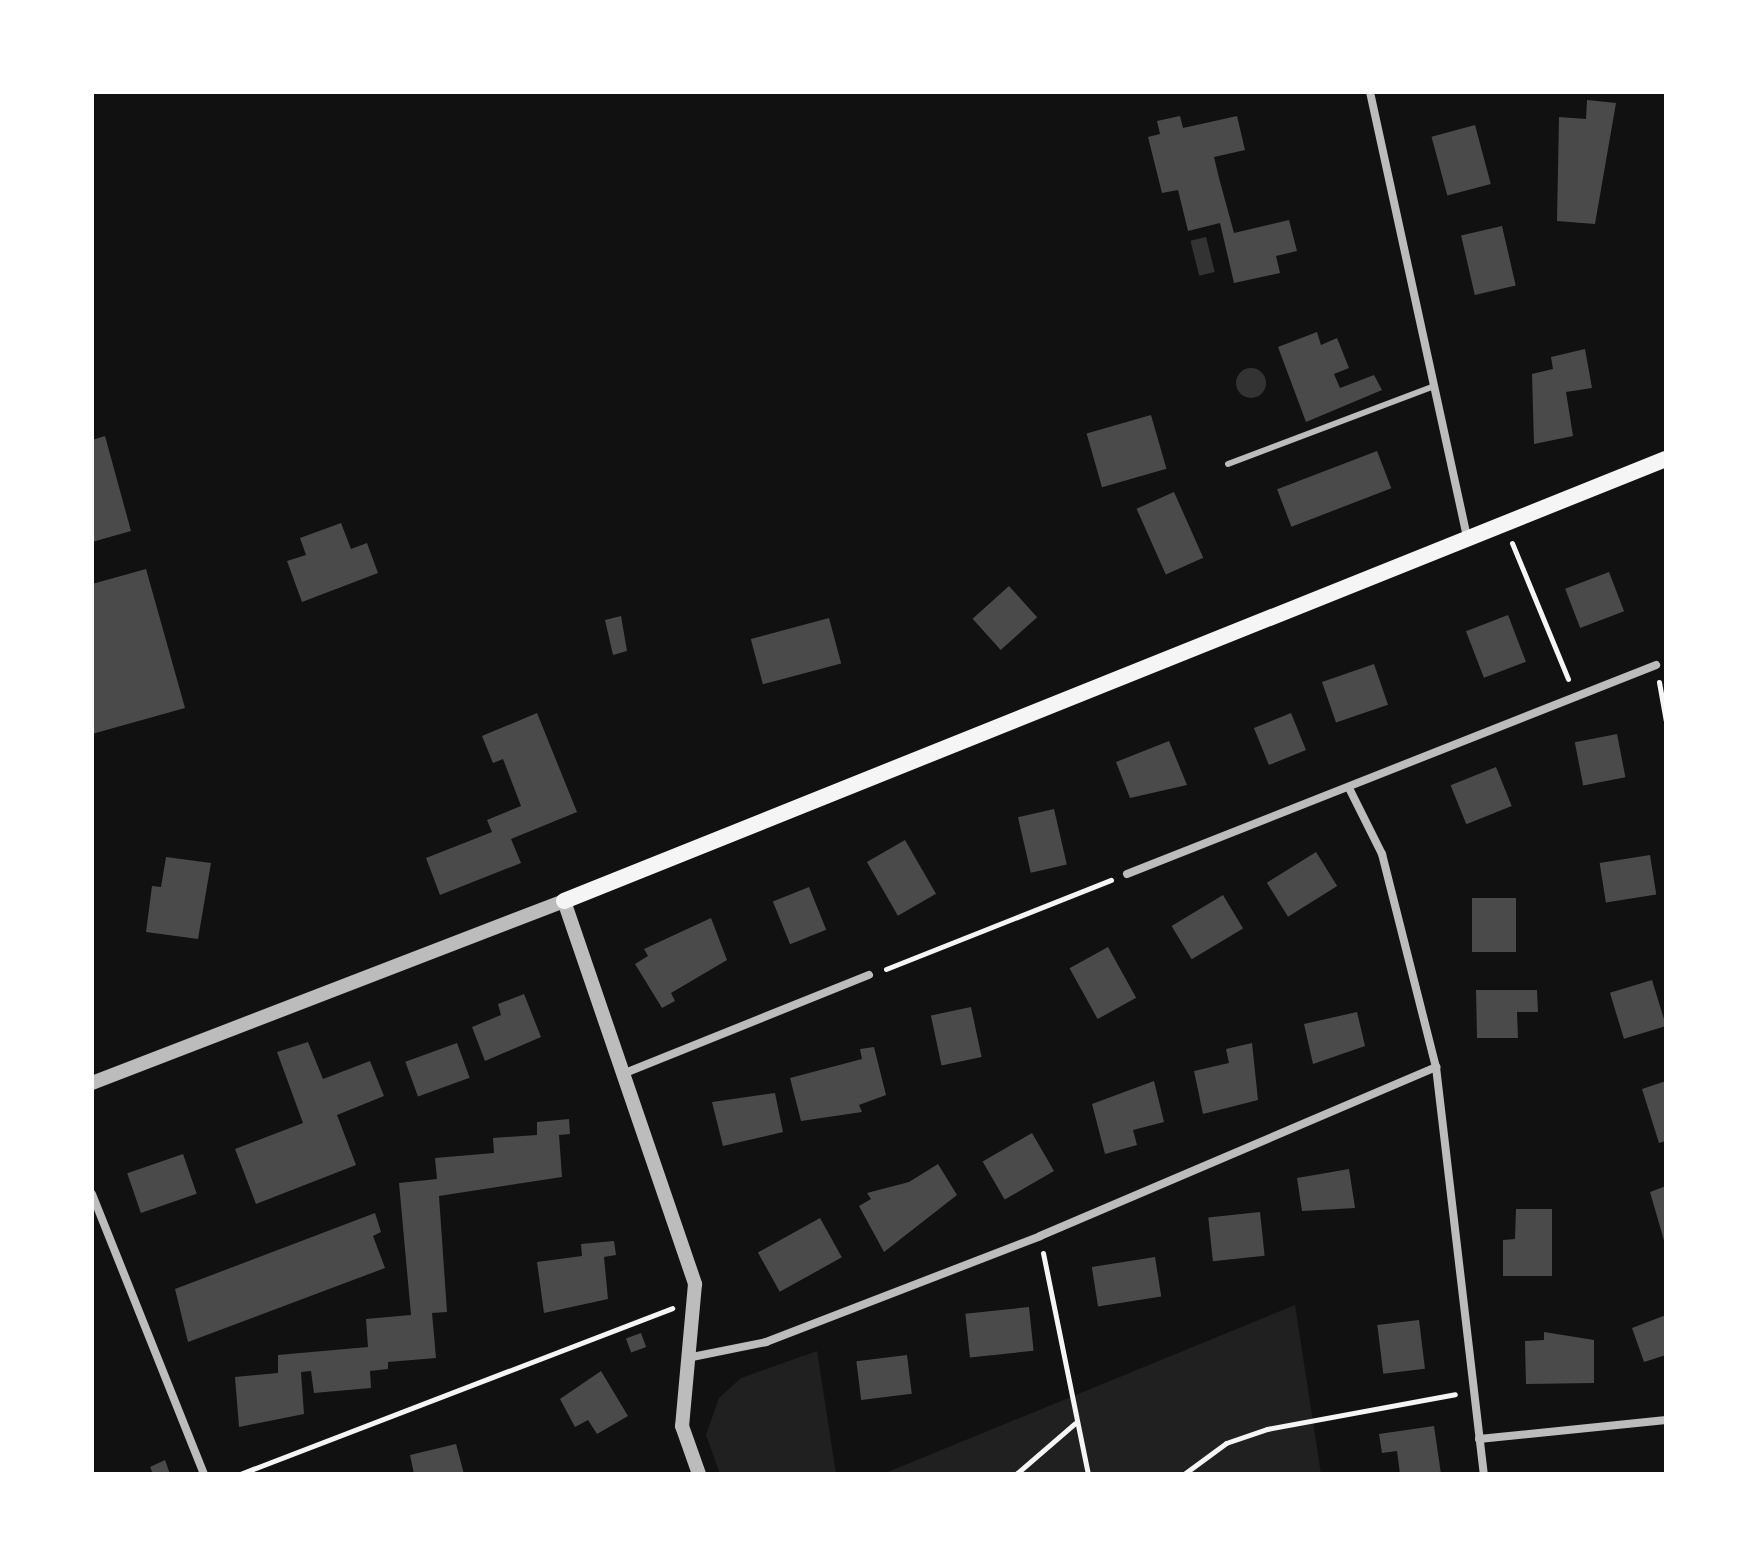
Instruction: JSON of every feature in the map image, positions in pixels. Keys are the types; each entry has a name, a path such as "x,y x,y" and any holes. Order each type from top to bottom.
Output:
{"main road":[{"path":"564,901 1666,459"}],"street":[{"path":"1370,92 1467,539"},
{"path":"1127,874 1656,665"},
{"path":"1349,788 1382,854 1436,1067 1470,1392 1484,1474"},
{"path":"92,1083 564,901 625,1073 696,1298 687,1358 682,1426 699,1474"},
{"path":"625,1073 869,975"},
{"path":"687,1358 766,1342 1040,1236 1436,1067"},
{"path":"92,1194 204,1474"},
{"path":"1479,1439 1666,1420"}],"lane":[{"path":"1228,464 1434,386"}],"path":[{"path":"1504,524 1575,698"},
{"path":"1656,665 1666,720"},
{"path":"869,975 1127,874"},
{"path":"1040,1236 1075,1423 1088,1474"},
{"path":"240,1474 696,1298"},
{"path":"1184,1474 1226,1443 1313,1416 1470,1392"},
{"path":"1016,1474 1075,1423"}],"shaded area":[{"path":"1206,237 1215,272 1199,276 1190,241"},
{"path":"1251,368 1262,372 1266,383 1262,394 1251,398 1240,394 1236,383 1240,372"},
{"path":"1295,1305 1321,1474 883,1474"},
{"path":"817,1351 836,1474 720,1474 706,1435 719,1398 741,1378"}],"building":[{"path":"1587,100 1616,103 1595,224 1557,221 1559,117 1586,119"},
{"path":"1180,116 1183,128 1237,116 1245,150 1214,157 1234,233 1289,220 1297,251 1276,256 1280,273 1234,283 1220,223 1188,231 1178,190 1162,193 1148,137 1160,134 1157,121"},
{"path":"1475,125 1491,184 1447,196 1432,137"},
{"path":"1502,226 1516,285 1475,295 1461,235"},
{"path":"1317,332 1321,345 1337,338 1349,368 1334,374 1340,388 1374,375 1382,390 1306,422 1278,347"},
{"path":"1585,349 1592,388 1566,392 1573,436 1534,444 1532,374 1553,369 1551,357"},
{"path":"1151,415 1166,469 1102,487 1087,433"},
{"path":"105,436 131,531 92,542 92,440"},
{"path":"1377,451 1391,488 1291,527 1277,489"},
{"path":"1174,492 1203,558 1166,574 1137,509"},
{"path":"341,523 351,549 367,543 378,573 302,602 287,561 306,555 300,538"},
{"path":"146,569 185,708 92,734 92,584"},
{"path":"1609,572 1624,611 1580,628 1565,589"},
{"path":"1009,586 1037,617 1001,650 973,619"},
{"path":"1508,615 1526,662 1484,678 1466,631"},
{"path":"621,616 627,651 613,655 605,620"},
{"path":"829,618 841,663 763,684 751,639"},
{"path":"1374,664 1388,705 1336,723 1322,682"},
{"path":"537,713 577,812 511,839 521,863 440,895 426,858 492,832 487,820 521,806 503,759 493,763 482,736"},
{"path":"1291,713 1306,750 1269,765 1254,728"},
{"path":"1617,734 1625,777 1583,785 1575,742"},
{"path":"1169,741 1187,785 1130,798 1116,762"},
{"path":"1496,767 1512,806 1466,824 1451,785"},
{"path":"1054,809 1067,865 1031,873 1018,817"},
{"path":"905,840 936,894 898,916 867,862"},
{"path":"1316,852 1337,886 1288,917 1267,883"},
{"path":"1650,855 1656,895 1606,902 1600,863"},
{"path":"166,857 211,863 198,939 146,932 152,886 161,887"},
{"path":"809,887 826,930 790,944 773,902"},
{"path":"1223,895 1243,928 1192,959 1172,926"},
{"path":"1472,898 1516,898 1516,952 1472,952"},
{"path":"711,918 727,960 671,993 675,1001 662,1008 635,964 648,956 644,949"},
{"path":"1108,947 1136,998 1098,1019 1070,968"},
{"path":"1652,980 1666,1026 1624,1039 1610,993"},
{"path":"1476,990 1537,990 1538,1012 1517,1012 1518,1038 1477,1038"},
{"path":"524,994 541,1037 485,1061 472,1027 501,1015 498,1004"},
{"path":"971,1007 982,1057 941,1065 931,1016"},
{"path":"1357,1012 1365,1046 1313,1064 1304,1024"},
{"path":"308,1042 323,1079 370,1061 384,1096 337,1115 356,1165 256,1204 235,1149 303,1123 277,1052"},
{"path":"457,1043 470,1078 418,1097 405,1062"},
{"path":"1252,1043 1258,1100 1203,1114 1194,1071 1229,1063 1226,1049"},
{"path":"874,1047 886,1095 859,1105 862,1112 801,1121 790,1078 862,1059 860,1049"},
{"path":"1154,1081 1164,1122 1133,1130 1137,1145 1105,1154 1092,1104"},
{"path":"1666,1081 1666,1141 1659,1143 1642,1089"},
{"path":"775,1093 783,1132 723,1146 712,1102"},
{"path":"569,1119 570,1134 559,1135 562,1177 439,1196 447,1312 432,1313 436,1358 388,1362 388,1369 370,1371 371,1388 314,1393 311,1371 301,1372 304,1414 239,1427 235,1377 278,1373 278,1355 368,1347 366,1319 411,1315 399,1183 437,1179 435,1158 494,1153 493,1138 537,1135 537,1122"},
{"path":"1032,1133 1054,1171 1005,1200 983,1162"},
{"path":"183,1154 197,1194 141,1213 127,1173"},
{"path":"938,1164 957,1195 884,1252 859,1206 871,1199 867,1193 909,1182"},
{"path":"1349,1169 1355,1208 1302,1211 1297,1178"},
{"path":"1666,1186 1666,1244 1665,1244 1650,1192"},
{"path":"1516,1209 1552,1209 1552,1276 1503,1276 1503,1240 1515,1239"},
{"path":"1260,1212 1265,1256 1213,1261 1208,1217"},
{"path":"375,1213 381,1232 373,1236 385,1268 188,1342 175,1289"},
{"path":"820,1218 842,1257 780,1292 758,1252"},
{"path":"614,1241 616,1255 604,1257 608,1299 544,1313 537,1262 582,1256 581,1244"},
{"path":"1155,1257 1161,1297 1098,1307 1092,1267"},
{"path":"1029,1307 1034,1351 970,1357 965,1314"},
{"path":"1666,1315 1666,1355 1644,1362 1632,1328"},
{"path":"1419,1320 1425,1369 1383,1374 1377,1325"},
{"path":"1544,1332 1594,1340 1594,1383 1526,1384 1525,1341 1544,1340"},
{"path":"641,1333 646,1347 631,1353 626,1338"},
{"path":"907,1355 912,1394 861,1400 856,1361"},
{"path":"601,1371 628,1416 597,1434 588,1420 575,1427 560,1399"},
{"path":"1434,1426 1441,1474 1400,1474 1397,1451 1382,1453 1379,1434"},
{"path":"456,1444 464,1474 414,1474 410,1455"},
{"path":"165,1460 170,1474 153,1474 150,1467"}]}
